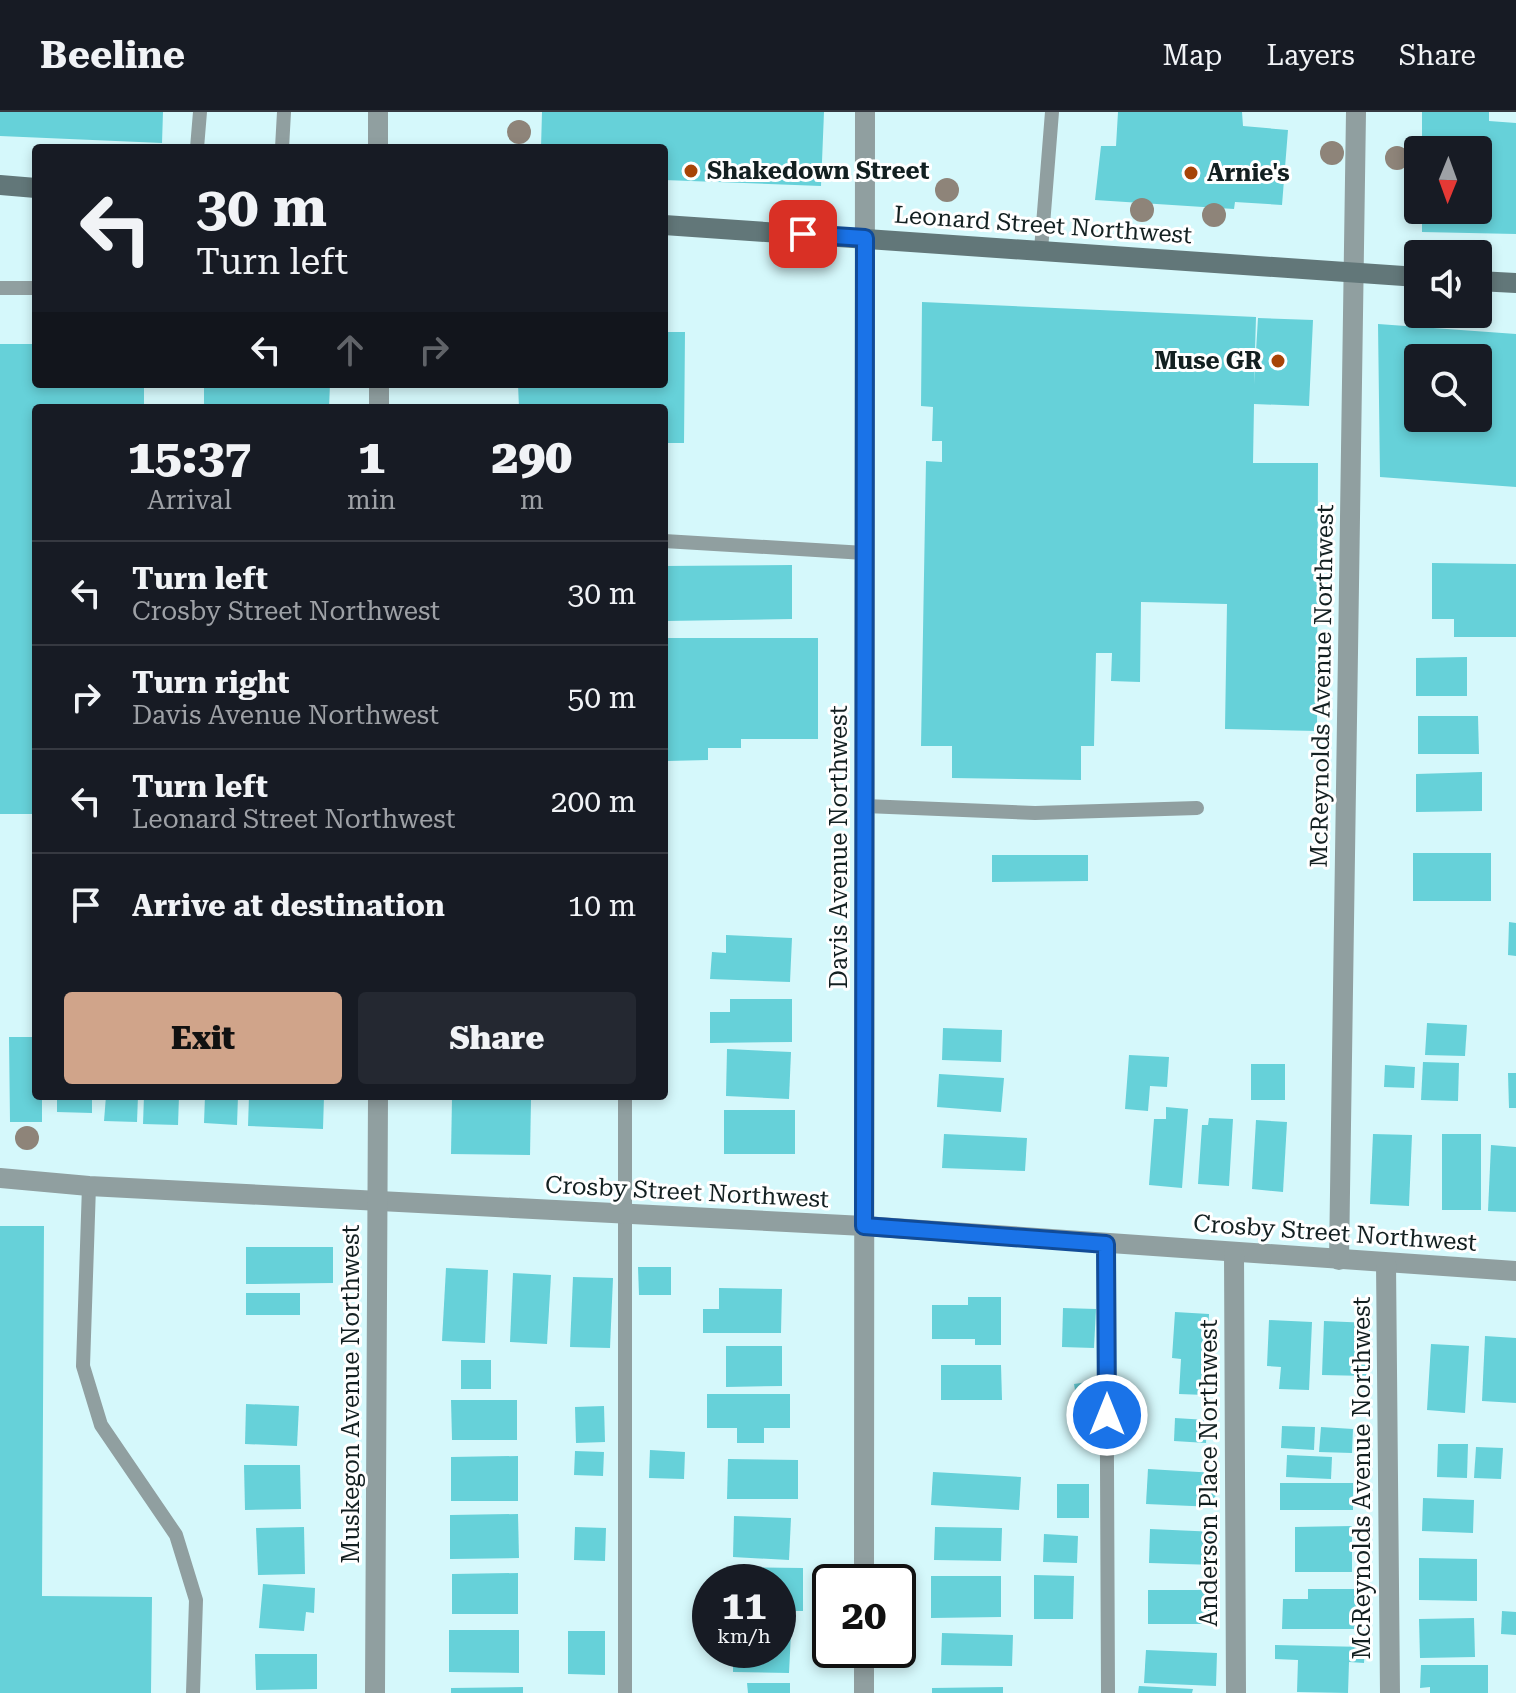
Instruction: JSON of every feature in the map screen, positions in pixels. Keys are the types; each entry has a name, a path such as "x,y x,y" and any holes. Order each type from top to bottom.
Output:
{"main road":[{"path":"0,185 32,188"},
{"name":"Leonard Street Northwest","path":"668,225 1404,276"},
{"path":"1492,282 1516,283"}],"street":[{"path":"378,112 378,144"},
{"name":"Davis Avenue Northwest","path":"864,1564 865,112"},
{"name":"McReynolds Avenue Northwest","path":"1339,1260 1356,112"},
{"name":"Muskegon Avenue Northwest","path":"375,1693 378,1100"},
{"name":"Crosby Street Northwest","path":"0,1178 89,1186 624,1216 864,1226 1516,1271"},
{"name":"Anderson Place Northwest","path":"1234,1253 1236,1693"},
{"name":"McReynolds Avenue Northwest","path":"1386,1263 1390,1693"},
{"path":"864,1668 864,1693"}],"lane":[{"path":"197,144 200,112"},
{"path":"282,144 284,112"},
{"path":"1041,250 1052,112"},
{"path":"0,288 32,288"},
{"path":"668,541 865,553"},
{"path":"865,806 1035,813 1197,808"},
{"path":"625,1100 625,1693"},
{"path":"89,1186 83,1366 101,1425 176,1535 196,1600 193,1693"},
{"path":"1106,1244 1108,1693"}],"building":[{"path":"0,112 163,112 162,143 0,136"},
{"path":"542,112 824,112 821,186 668,180 668,144 541,144"},
{"name":"Arnie's","path":"1118,112 1242,112 1243,126 1288,130 1282,205 1235,202 1234,209 1095,200 1101,146 1116,146"},
{"path":"1422,112 1489,112 1489,121 1516,123 1516,234 1422,232 1422,224 1492,224 1492,136 1422,136"},
{"path":"922,302 1256,317 1254,384 1258,318 1313,320 1309,406 1254,404 1253,463 1318,463 1317,731 1225,729 1227,604 1141,602 1140,682 1111,681 1112,653 1096,653 1094,746 1081,746 1081,780 952,778 952,746 921,746 926,461 942,462 942,441 932,441 933,407 921,406"},
{"path":"1378,324 1516,334 1516,487 1380,477"},
{"path":"668,332 685,332 684,443 668,443 668,404 519,404 518,388 668,388"},
{"path":"0,344 32,344 32,388 144,388 144,404 32,404 32,814 0,814"},
{"path":"204,388 330,388 329,404 204,404"},
{"path":"1432,563 1516,564 1516,637 1454,637 1454,619 1432,619"},
{"path":"792,565 792,619 668,621 668,566"},
{"path":"668,638 818,638 818,739 741,739 741,748 708,748 708,760 668,761"},
{"path":"1467,657 1467,696 1416,696 1416,658"},
{"path":"1418,716 1478,716 1479,754 1418,754"},
{"path":"1482,772 1482,811 1416,812 1416,774"},
{"path":"1413,853 1491,853 1491,901 1413,901"},
{"path":"992,855 1088,855 1088,881 992,882"},
{"path":"1509,922 1516,923 1516,956 1508,955"},
{"path":"726,935 792,938 790,982 710,979 712,952 726,953"},
{"path":"730,999 792,999 792,1042 710,1043 710,1012 730,1012"},
{"path":"1427,1023 1467,1025 1465,1056 1425,1055"},
{"path":"943,1028 1002,1030 1001,1062 942,1060"},
{"path":"9,1037 32,1037 32,1100 42,1100 42,1122 10,1122"},
{"path":"727,1049 791,1052 789,1099 726,1096"},
{"path":"1129,1055 1169,1057 1167,1087 1150,1086 1148,1111 1125,1109"},
{"path":"1423,1062 1459,1063 1458,1101 1421,1100"},
{"path":"1251,1064 1285,1064 1285,1100 1251,1100"},
{"path":"1385,1065 1415,1067 1414,1088 1384,1087"},
{"path":"1508,1073 1516,1073 1516,1108 1509,1108"},
{"path":"939,1074 1004,1078 1001,1112 937,1107"},
{"path":"57,1100 92,1100 92,1113 57,1112"},
{"path":"106,1100 138,1100 137,1122 104,1121"},
{"path":"144,1100 179,1100 178,1125 143,1124"},
{"path":"205,1100 238,1100 237,1125 204,1123"},
{"path":"249,1100 324,1100 323,1129 248,1126"},
{"path":"452,1100 531,1100 530,1155 451,1154"},
{"path":"1166,1107 1188,1109 1182,1188 1149,1185 1154,1119 1166,1119"},
{"path":"724,1110 795,1110 795,1154 724,1154"},
{"path":"1209,1118 1233,1119 1229,1186 1198,1184 1202,1125 1208,1125"},
{"path":"1256,1120 1287,1122 1283,1192 1252,1189"},
{"path":"944,1134 1027,1138 1025,1171 942,1168"},
{"path":"1373,1134 1412,1135 1409,1206 1370,1204"},
{"path":"1442,1134 1481,1134 1481,1210 1442,1210"},
{"path":"1491,1145 1516,1147 1516,1212 1488,1211"},
{"path":"0,1226 44,1226 42,1596 152,1597 151,1693 0,1693"},
{"path":"246,1247 333,1247 333,1283 246,1284"},
{"path":"638,1267 671,1267 671,1295 639,1295"},
{"path":"446,1268 488,1270 485,1343 442,1341"},
{"path":"513,1273 551,1275 547,1344 510,1342"},
{"path":"573,1277 613,1278 610,1348 570,1347"},
{"path":"719,1288 782,1289 781,1333 703,1333 703,1309 719,1309"},
{"path":"246,1293 300,1293 300,1315 246,1315"},
{"path":"968,1297 1001,1297 1001,1345 975,1345 975,1339 932,1339 932,1305 968,1305"},
{"path":"1063,1308 1096,1309 1094,1348 1062,1347"},
{"path":"1175,1312 1209,1314 1205,1395 1179,1394 1181,1359 1172,1358"},
{"path":"1269,1320 1312,1322 1309,1390 1279,1389 1281,1367 1267,1366"},
{"path":"1324,1321 1370,1323 1367,1376 1322,1375"},
{"path":"1485,1336 1516,1338 1516,1403 1482,1401"},
{"path":"1431,1344 1469,1346 1465,1413 1427,1410"},
{"path":"726,1346 782,1346 782,1386 726,1387"},
{"path":"461,1360 491,1360 491,1389 461,1389"},
{"path":"941,1365 1001,1365 1002,1400 941,1400"},
{"path":"1094,1381 1098,1405 1078,1408 1074,1384"},
{"path":"707,1394 790,1394 790,1428 764,1428 764,1443 737,1443 737,1428 707,1428"},
{"path":"451,1400 517,1400 517,1440 452,1440"},
{"path":"246,1404 299,1406 297,1446 245,1444"},
{"path":"604,1406 605,1442 576,1443 575,1407"},
{"path":"1175,1418 1207,1420 1206,1443 1174,1441"},
{"path":"1282,1426 1315,1427 1314,1450 1281,1448"},
{"path":"1321,1427 1353,1429 1352,1453 1319,1452"},
{"path":"1438,1444 1468,1444 1467,1478 1437,1477"},
{"path":"1476,1447 1503,1448 1501,1479 1474,1478"},
{"path":"650,1450 685,1452 684,1479 649,1478"},
{"path":"575,1451 604,1452 603,1476 574,1475"},
{"path":"1287,1455 1332,1457 1331,1479 1286,1477"},
{"path":"518,1456 518,1501 451,1501 451,1457"},
{"path":"728,1459 798,1460 798,1499 727,1499"},
{"path":"244,1465 300,1465 301,1509 245,1510"},
{"path":"1148,1469 1216,1473 1215,1507 1146,1504"},
{"path":"933,1472 1021,1477 1019,1510 931,1505"},
{"path":"1280,1483 1353,1483 1353,1510 1280,1510"},
{"path":"1057,1484 1089,1484 1089,1518 1057,1518"},
{"path":"1423,1498 1474,1500 1473,1533 1422,1531"},
{"path":"518,1514 519,1558 450,1559 450,1515"},
{"path":"734,1516 791,1518 789,1560 733,1557"},
{"path":"1352,1526 1352,1572 1295,1572 1295,1527"},
{"path":"304,1527 305,1574 258,1575 256,1528"},
{"path":"575,1527 606,1528 605,1561 574,1560"},
{"path":"935,1527 1002,1528 1001,1561 934,1560"},
{"path":"1150,1529 1217,1532 1216,1565 1149,1563"},
{"path":"1044,1534 1078,1536 1077,1563 1043,1562"},
{"path":"1419,1558 1477,1559 1477,1601 1419,1600"},
{"path":"796,1568 803,1568 803,1611 796,1611"},
{"path":"518,1573 518,1614 452,1614 452,1574"},
{"path":"1034,1575 1074,1576 1073,1619 1034,1619"},
{"path":"931,1576 1001,1576 1001,1617 931,1618"},
{"path":"263,1584 315,1588 314,1613 306,1612 304,1631 259,1628"},
{"path":"1308,1589 1366,1589 1366,1629 1282,1629 1283,1599 1308,1599"},
{"path":"1148,1590 1218,1590 1217,1624 1148,1624"},
{"path":"1502,1611 1516,1612 1516,1635 1501,1634"},
{"path":"1474,1618 1475,1657 1420,1658 1419,1619"},
{"path":"449,1630 519,1630 519,1673 449,1672"},
{"path":"568,1631 605,1631 605,1675 568,1674"},
{"path":"942,1633 1013,1635 1012,1666 941,1665"},
{"path":"1275,1645 1365,1647 1364,1663 1349,1662 1348,1693 1297,1692 1298,1660 1275,1659"},
{"path":"1146,1650 1217,1653 1216,1686 1144,1683"},
{"path":"255,1654 317,1654 317,1689 256,1690"},
{"path":"1421,1665 1488,1665 1488,1693 1430,1693 1430,1687 1420,1688"},
{"path":"733,1668 789,1668 789,1673 733,1672"},
{"path":"747,1683 790,1683 790,1693 748,1693"},
{"path":"1139,1686 1193,1689 1192,1693 1138,1693"},
{"path":"523,1687 523,1693 451,1693 451,1688"},
{"path":"1003,1687 1003,1693 932,1693 932,1688"}],"place":[{"name":"Shakedown Street","path":"691,171"},
{"name":"Arnie's","path":"1191,173"},
{"name":"Muse GR","path":"1278,361"}],"route":[{"path":"803,234 865,238 864,1226 1106,1244 1107,1415"}]}
